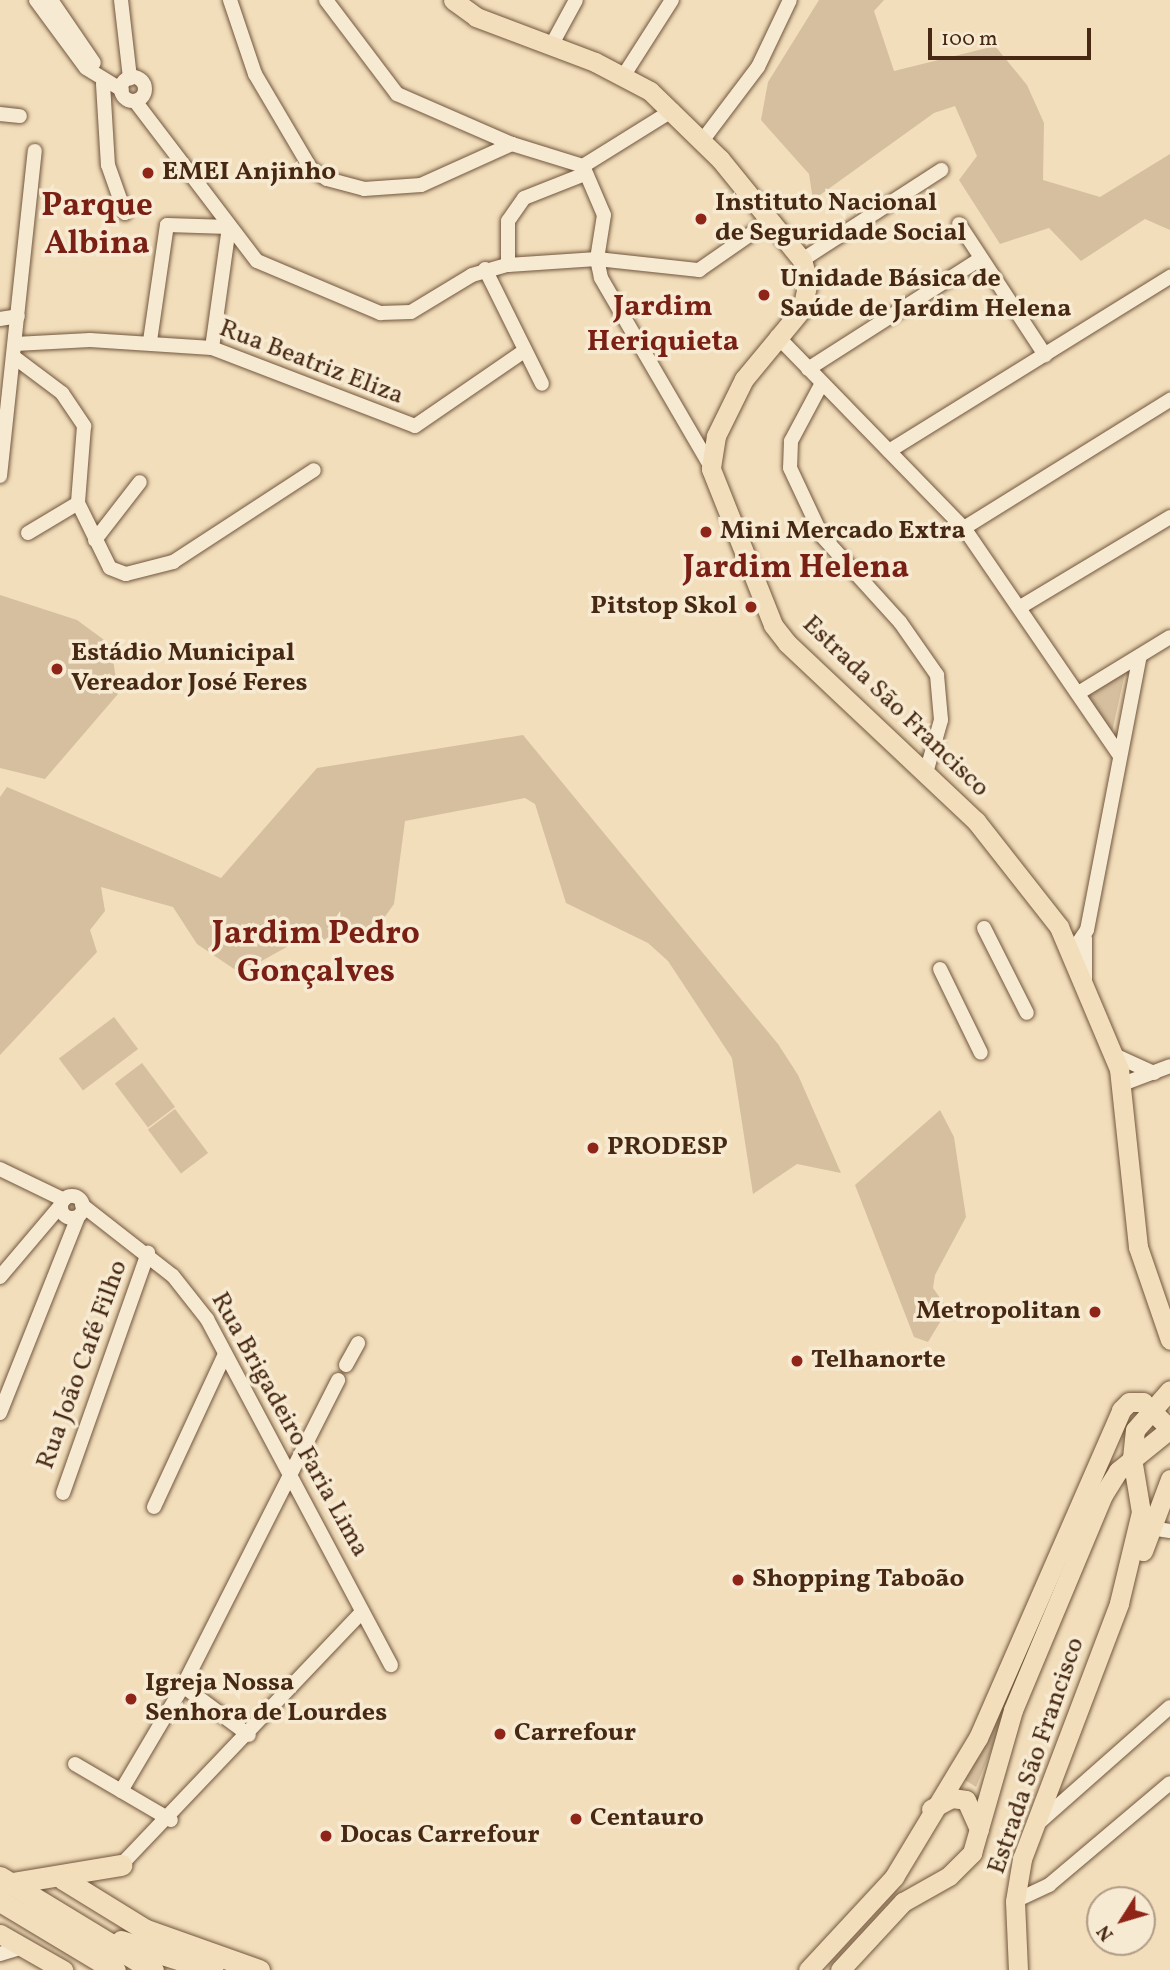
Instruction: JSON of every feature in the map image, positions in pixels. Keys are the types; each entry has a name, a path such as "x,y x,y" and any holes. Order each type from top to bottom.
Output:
{"highway":[{"path":"2,1887 63,1879 121,1865"},
{"path":"106,1904 121,1865"},
{"path":"63,1879 146,1930 260,1970"},
{"path":"2,1887 100,1938 153,1970"},
{"path":"2,1887 115,1970"},
{"path":"100,1938 213,1970"}],"main road":[{"path":"453,0 476,17 624,75 673,110 771,220 802,260 806,297 744,379 716,436 710,465"},
{"name":"Estrada São Francisco","path":"710,465 774,625 1010,858 1059,927 1081,940 1085,983 1114,1054 1120,1085 1138,1247 1170,1340"},
{"name":"Estrada São Francisco","path":"1154,1524 1132,1458 1135,1430 1170,1390"},
{"path":"808,1970 894,1877 929,1811 978,1738 1115,1419 1134,1400 1153,1408 1170,1429 1132,1458 1099,1506 1013,1710 979,1830 963,1866 903,1902 840,1970"},
{"name":"Estrada São Francisco","path":"1018,1970 1015,1901 1034,1826 1119,1603 1154,1524 1170,1479"},
{"path":"1099,1506 1123,1492 1154,1524"},
{"path":"929,1811 952,1798 966,1800 979,1830"},
{"path":"0,1934 63,1970"}],"street":[{"path":"36,0 103,84 108,165 125,213"},
{"path":"51,0 98,68 125,83 140,96 155,122 229,227 257,261"},
{"path":"121,0 125,83"},
{"path":"230,0 254,74 311,169 343,186 389,190 450,175 512,144"},
{"path":"326,0 397,94 512,144 584,170 604,215 597,259 609,295 684,429 710,465"},
{"path":"551,46 576,0"},
{"path":"624,75 672,0"},
{"path":"702,141 758,67 790,0"},
{"path":"103,84 140,80 140,96"},
{"path":"508,265 508,221 524,198 584,170 673,110"},
{"path":"0,114 20,116"},
{"path":"0,477 4,418 18,316 35,151"},
{"path":"802,260 941,170"},
{"path":"222,258 257,261 394,315 420,308 485,269 508,265 597,259 699,270 771,220"},
{"path":"959,224 1045,355"},
{"path":"150,341 167,225 229,227"},
{"path":"212,348 222,258 229,227"},
{"path":"808,369 980,259"},
{"path":"485,269 542,384"},
{"path":"889,452 1170,277"},
{"path":"0,318 18,316"},
{"path":"777,336 964,528 1022,606 1119,756"},
{"name":"Rua Beatriz Eliza","path":"14,350 150,341 212,348 415,426 524,351"},
{"path":"14,350 62,393 84,426 78,503 110,568 126,574 173,562 314,470"},
{"path":"822,383 791,441 790,468 821,536 900,622 937,675 941,720 926,773"},
{"path":"964,528 1170,400"},
{"path":"684,429 716,436"},
{"path":"96,540 139,482"},
{"path":"28,533 78,503"},
{"path":"1022,606 1170,517"},
{"path":"1080,692 1170,637"},
{"path":"1081,940 1140,656"},
{"path":"984,928 1027,1013"},
{"path":"940,969 982,1053"},
{"path":"1114,1054 1154,1073"},
{"path":"1120,1085 1170,1066"},
{"path":"0,1169 62,1202 0,1278"},
{"name":"Rua Brigadeiro Faria Lima","path":"62,1202 66,1215 80,1211 148,1253 193,1298 391,1665"},
{"path":"0,1413 80,1211"},
{"name":"Rua João Café Filho","path":"63,1493 148,1253"},
{"path":"346,1365 358,1343"},
{"path":"154,1507 224,1356"},
{"path":"121,1791 183,1686 338,1380"},
{"path":"121,1865 171,1819 362,1612"},
{"path":"183,1686 249,1735"},
{"path":"1034,1826 1170,1707"},
{"path":"75,1764 171,1819"},
{"path":"1015,1901 1049,1885 1170,1783"},
{"path":"0,1954 23,1947"}],"shaded area":[{"path":"819,0 884,0 874,11 894,71 995,46 1027,85 1044,123 1043,180 1100,197 1170,154 1170,230 1145,219 1081,261 1049,228 1000,244 959,180 977,156 955,106 934,113 813,200 809,174 761,120 768,82"},
{"name":"Estádio Municipal Vereador José Feres","path":"0,595 77,620 111,645 118,694 45,779 0,768"},
{"path":"1125,673 1112,732 1086,694"},
{"path":"523,735 778,1044 798,1075 841,1173 797,1164 753,1194 732,1058 668,961 648,943 566,903 535,804 525,798 405,821 394,904 381,922 349,936 292,944 240,973 197,944 173,907 101,887 105,911 90,930 97,952 0,1055 0,797 7,787 221,878 317,768"},
{"path":"114,1017 138,1049 83,1090 59,1059"},
{"path":"142,1063 175,1107 148,1127 115,1083"},
{"path":"175,1109 208,1153 181,1173 148,1129"},
{"path":"940,1110 954,1137 966,1217 935,1275 933,1288 948,1309 928,1342 914,1337 855,1185"},
{"path":"1104,1462 1107,1468 976,1787 959,1776"}],"place":[{"name":"EMEI Anjinho","path":"148,173"},
{"name":"Instituto Nacional de Seguridade Social","path":"701,219"},
{"name":"Unidade Básica de Saúde de Jardim Helena","path":"764,295"},
{"name":"Mini Mercado Extra","path":"706,532"},
{"name":"Pitstop Skol","path":"751,607"},
{"name":"Estádio Municipal Vereador José Feres","path":"57,669"},
{"name":"PRODESP","path":"593,1148"},
{"name":"Metropolitan","path":"1095,1312"},
{"name":"Telhanorte","path":"797,1361"},
{"name":"Shopping Taboão","path":"738,1580"},
{"name":"Igreja Nossa Senhora de Lourdes","path":"131,1699"},
{"name":"Carrefour","path":"500,1734"},
{"name":"Centauro","path":"576,1819"},
{"name":"Docas Carrefour","path":"326,1836"}],"district":[{"name":"Parque Albina","path":"97,227"},
{"name":"Jardim Heriquieta","path":"663,324"},
{"name":"Jardim Helena","path":"796,570"},
{"name":"Jardim Pedro Gonçalves","path":"316,955"}]}
